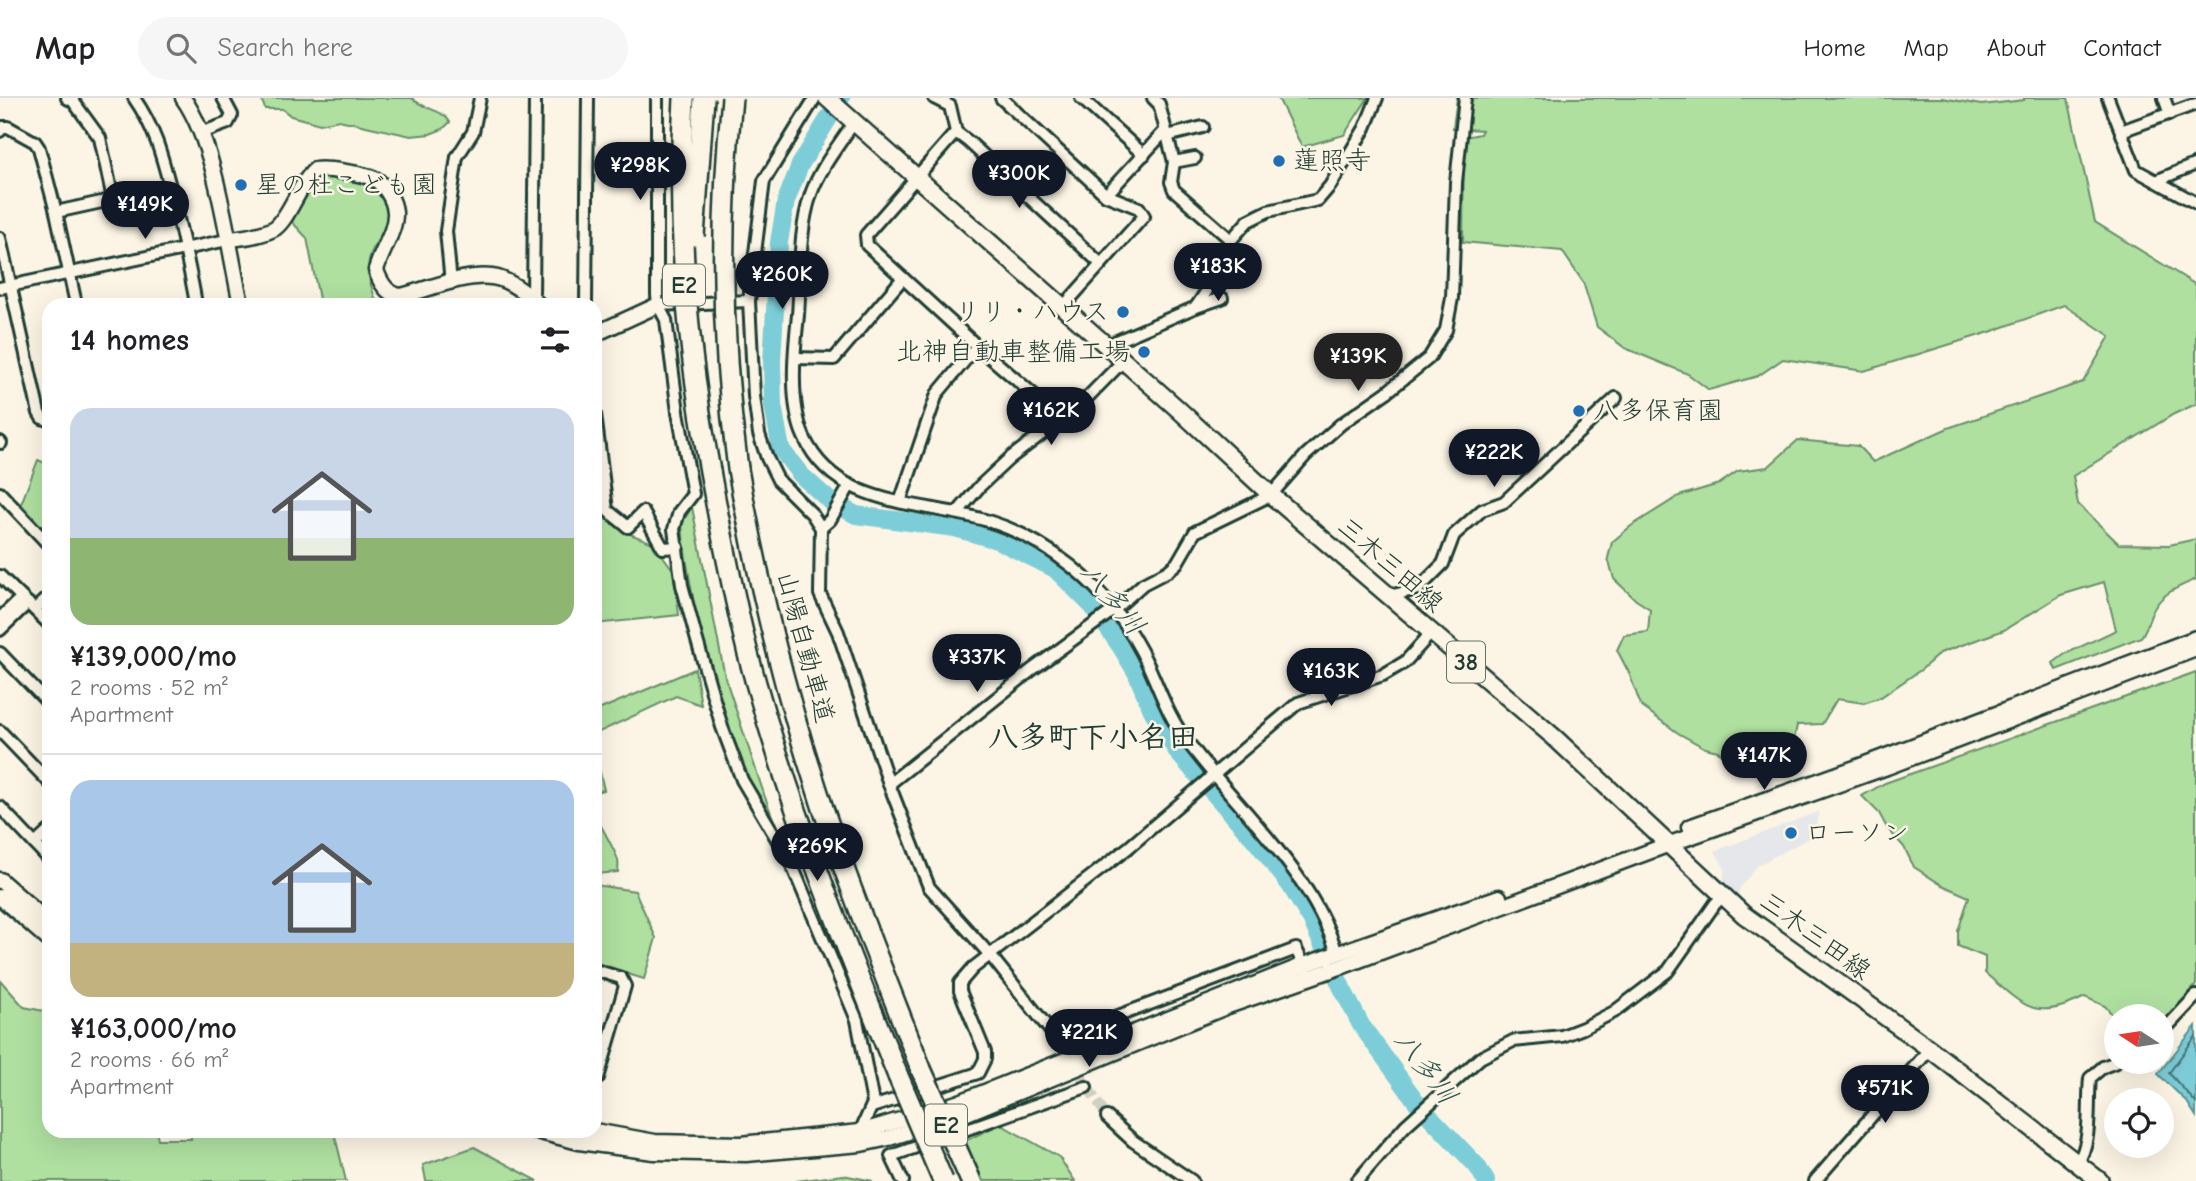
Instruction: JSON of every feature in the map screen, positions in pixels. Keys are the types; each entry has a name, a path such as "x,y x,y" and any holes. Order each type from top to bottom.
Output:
{"highway":[{"name":"E2","path":"684,98 681,179 685,292 695,384 710,471"},
{"name":"山陽自動車道","path":"704,98 696,185 693,293 697,348 710,471 748,654 791,794 847,949 943,1181"},
{"name":"山陽自動車道","path":"732,98 723,208 722,272 729,402 749,532 776,648 816,786 860,911 921,1069 971,1181"},
{"path":"738,469 728,272 732,194 743,98"}],"main road":[{"name":"三木三田線","path":"827,98 1270,495 1555,738 1723,896 1779,942 1930,1049 2100,1181"}],"street":[{"path":"67,98 73,101 100,138 113,199"},
{"path":"134,98 145,113 161,147 186,248 195,298"},
{"path":"183,98 201,133 217,190 240,298"},
{"path":"201,133 228,123 232,115 223,98"},
{"path":"451,283 447,219 457,157 473,132 480,98"},
{"path":"535,98 536,298"},
{"path":"586,298 588,98"},
{"path":"657,98 655,223 658,305 666,320 678,412 693,494 679,512 674,529 682,585 722,727 742,780 792,863 857,1020 873,1103 860,1132"},
{"path":"815,98 764,181 749,302 754,396 760,434 767,458 778,480 812,514 821,528 820,594 838,632 889,784 929,887 990,955 1057,1040 1296,949 1306,971"},
{"path":"934,98 950,102 956,132 1101,264"},
{"path":"1001,98 1106,195 1139,208 1144,216 1062,309"},
{"path":"1081,98 1144,155"},
{"path":"1153,98 1159,104 1174,162 1171,182 1174,190 1231,240"},
{"path":"1196,307 1214,280 1231,240 1248,221 1268,211 1318,200 1330,186 1365,128 1377,98"},
{"path":"889,784 1033,669 1115,609 1143,584 1168,571 1177,563 1195,532 1270,495 1306,455 1341,424 1429,358 1446,330 1452,298 1455,182 1465,98"},
{"path":"2108,98 2136,170 2196,203"},
{"path":"2164,98 2170,114"},
{"path":"2121,131 2196,104"},
{"path":"853,121 811,194 804,232 795,358 795,392 803,437 818,460 836,477 850,485 876,498 957,513 989,521 1016,532 1049,550 1090,583 1115,609 1186,741 1291,865 1324,921 1340,960"},
{"path":"0,131 2,127 8,127 35,142 39,148 74,298"},
{"path":"1106,195 1166,134 1203,127"},
{"path":"956,132 866,235 867,244 977,346 1062,419"},
{"path":"1174,162 1195,158"},
{"path":"2156,181 2196,164"},
{"path":"5,287 268,231 278,226 306,177 315,170 373,178 388,194 395,212 392,228 376,270 393,296 474,277 492,276 507,281 530,298"},
{"path":"56,212 170,187"},
{"path":"0,239 5,287 39,413 42,415"},
{"path":"795,358 834,359 903,278"},
{"path":"1105,346 1222,298"},
{"path":"602,331 658,305 749,302"},
{"path":"900,502 937,394 977,346"},
{"path":"957,513 980,486 1010,458 1079,406 1123,361"},
{"path":"1389,596 1419,589 1443,564 1454,536 1482,510 1504,502 1616,398"},
{"path":"602,470 607,510 628,527 643,512 663,548 678,547"},
{"path":"821,528 830,520 850,485"},
{"path":"0,494 42,538"},
{"path":"0,576 42,617"},
{"path":"0,618 42,598"},
{"path":"0,630 28,603"},
{"path":"872,1107 978,1073 985,1059 985,1052 963,1001 960,983 973,968 1128,848 1298,703 1383,675 1405,662 1432,632"},
{"path":"1664,841 2196,638"},
{"path":"602,1132 656,1142 741,1144 860,1132 957,1103 1485,903 1887,767 2196,649"},
{"path":"0,653 42,697"},
{"path":"0,731 42,775"},
{"path":"0,807 42,851"},
{"path":"36,844 42,838"},
{"path":"0,880 42,917"},
{"path":"1357,1181 1405,1126 1480,1058 1513,1041 1562,1036 1583,1028 1625,1004 1668,971 1723,896"},
{"path":"0,897 42,934"},
{"path":"561,1138 579,1143 654,1152 746,1154 861,1144 889,1138 962,1115 1228,1006 1306,971"},
{"path":"602,972 621,978 625,986 602,1062"},
{"path":"2174,1020 2196,996"},
{"path":"1815,1181 1930,1049"},
{"path":"2077,1164 2084,1154 2088,1134 2090,1078 2104,1067"},
{"path":"903,1181 891,1156 1086,1087"},
{"path":"1107,1117 1132,1141 1192,1181"}],"shaded area":[{"path":"1820,811 1811,837 1758,865 1740,888 1738,895 1722,883 1725,869 1715,851"}],"green space":[{"path":"261,98 412,98 442,114 450,122 443,129 430,134 411,136 339,120 320,124 291,116 282,109 265,109"},
{"path":"1278,98 1368,98 1344,135 1302,147"},
{"path":"1457,98 1942,98 1981,105 2024,98 2068,98 2095,222 2196,285 2196,404 2174,414 2073,476 2078,504 2119,544 2169,545 2196,539 2196,579 2163,597 2141,637 2056,670 2053,663 2065,654 2116,630 2104,582 2061,595 2004,630 1940,653 1881,697 1864,703 1837,699 1822,724 1797,725 1792,751 1779,762 1761,770 1746,772 1734,766 1718,751 1705,748 1678,733 1641,706 1617,650 1624,635 1648,632 1650,609 1614,579 1608,558 1612,542 1631,526 1679,496 1719,484 1738,471 1768,467 1798,440 1858,446 1873,462 1948,428 2083,382 2110,336 2064,305 1990,332 1864,371 1783,359 1758,376 1709,390 1688,374 1625,348 1597,327 1583,282 1562,251 1463,242 1464,137 1480,134 1482,130 1453,128"},
{"path":"325,176 358,182 378,192 385,200 388,209 387,221 372,252 368,268 375,298 319,298 307,238 292,222 316,180"},
{"path":"38,460 42,462 42,527 21,504"},
{"path":"692,507 725,677 786,853 741,772 703,656 682,523"},
{"path":"602,516 625,532 653,543 674,571 679,615 602,623"},
{"path":"695,669 701,705 676,696 602,731 602,708"},
{"path":"2196,672 2196,985 2174,1011 2174,1004 2104,1006 2085,997 2053,1009 2030,1007 2020,1002 1985,973 1985,957 1958,946 1958,931 1969,897 1942,885 1914,867 1904,847 1887,828 1879,813 1862,796 1885,783"},
{"path":"602,828 617,858 618,872 602,873"},
{"path":"602,886 635,891 656,938 644,979 602,966"},
{"path":"0,980 24,1007 42,1011 42,1138 335,1138 346,1181 0,1181"},
{"path":"1000,1124 1059,1157 1075,1181 983,1181 965,1141"},
{"path":"474,1147 538,1181 426,1181 423,1165"},
{"path":"843,1175 873,1181 796,1181"}],"water":[{"path":"2196,1026 2196,1116 2187,1102 2158,1074 2174,1074 2174,1054"}],"waterway":[{"name":"八多川","path":"841,98 800,165 786,201 779,242 772,361 773,405 781,449 801,475 830,501 856,515 955,528 997,540 1055,569 1093,607 1136,672 1152,710 1178,753 1256,841 1290,885 1312,921 1361,1025 1418,1104 1477,1166 1486,1181"}],"tunnel":[{"path":"1057,1039 1107,1117"}],"place":[{"name":"蓮照寺","path":"1279,161"},
{"name":"星の杜こども園","path":"241,185"},
{"name":"リリ・ハウス","path":"1123,312"},
{"name":"北神自動車整備工場","path":"1144,352"},
{"name":"八多保育園","path":"1579,411"},
{"name":"ローソン","path":"1791,833"}],"district":[{"name":"八多町下小名田","path":"1093,737"}]}
